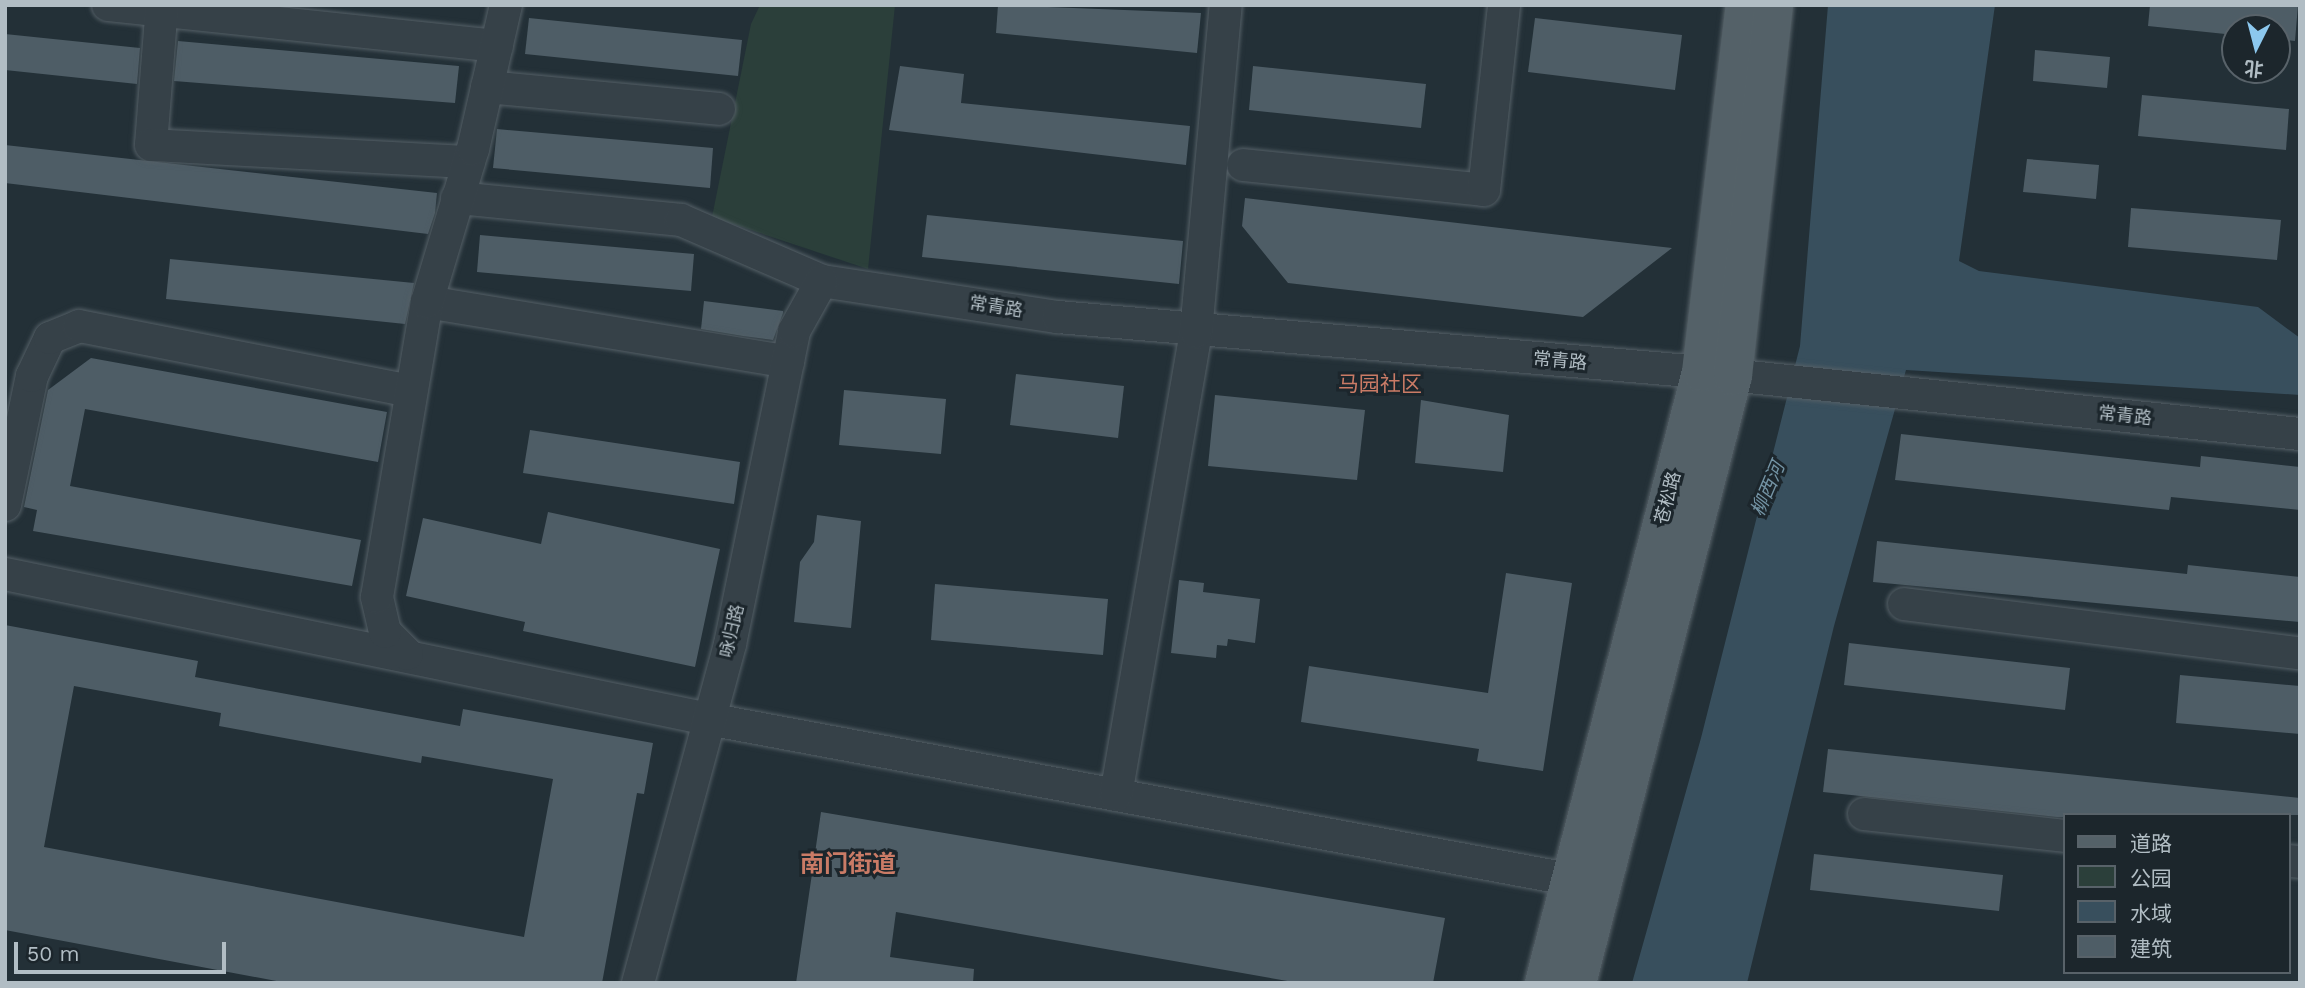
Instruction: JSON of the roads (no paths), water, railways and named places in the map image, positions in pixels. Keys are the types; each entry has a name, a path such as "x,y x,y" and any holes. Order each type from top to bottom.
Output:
{"main road":[{"name":"苍松路","path":"1544,983 1568,879 1727,375 1745,5"},
{"name":"苍松路","path":"1577,983 1727,375 1774,5"}],"street":[{"path":"108,5 162,8 497,46"},
{"path":"407,654 385,632 377,597 409,391 428,302 468,162 506,5"},
{"path":"1115,795 1196,332 1226,5"},
{"path":"1243,165 1484,190 1504,5"},
{"path":"162,8 151,145 468,162"},
{"path":"487,87 719,109"},
{"name":"常青路","path":"457,198 681,220 822,281 1196,332 1727,375 2300,434"},
{"name":"咏归路","path":"638,983 708,719 788,362 807,299 822,281"},
{"path":"428,302 788,362"},
{"path":"5,505 32,376 50,338 79,326 409,391"},
{"path":"5,574 407,654 708,719 1568,879"},
{"path":"1905,604 2300,653"},
{"path":"1864,814 2064,836"}],"water":[{"name":"柳西河","path":"1828,5 1995,5 1959,261 1979,271 2258,307 2300,338 2300,395 1906,370 1834,626 1747,983 1632,983 1701,738 1800,346"}],"district":[{"name":"马园社区","path":"1380,384"},
{"name":"南门街道","path":"848,865"}]}
